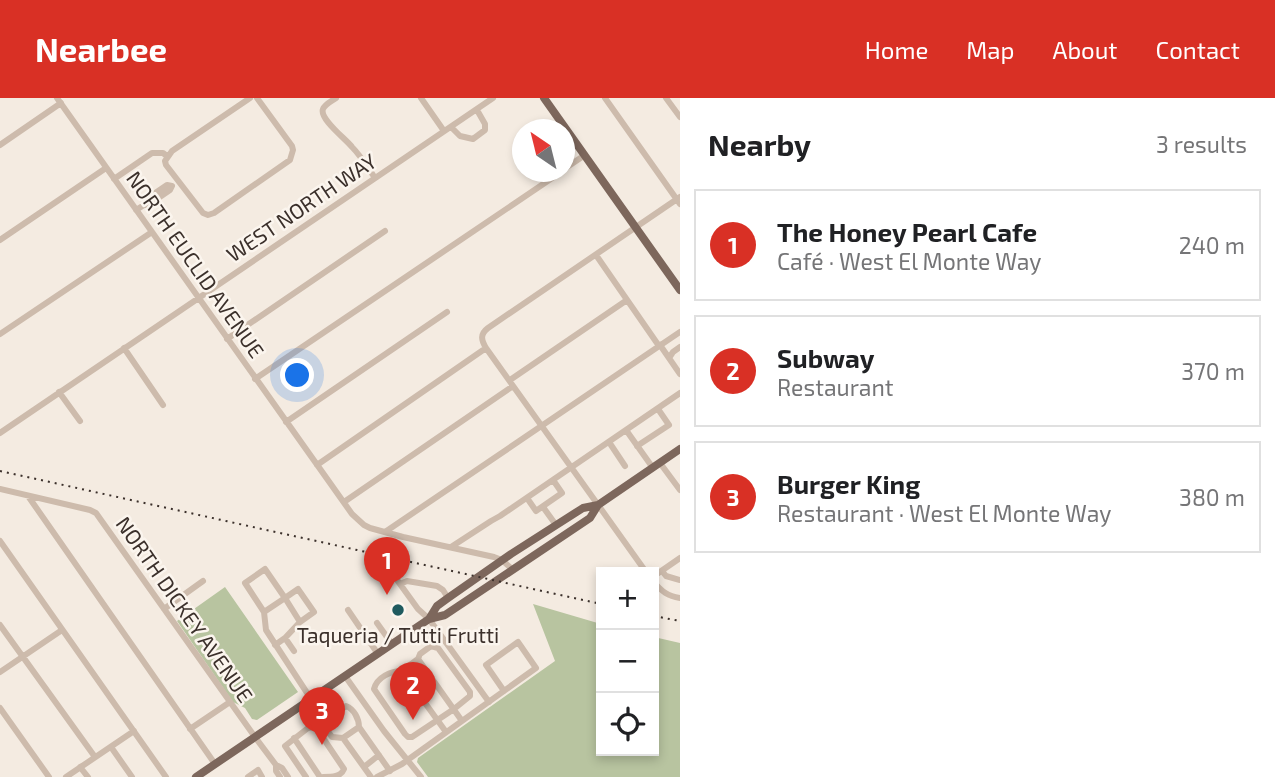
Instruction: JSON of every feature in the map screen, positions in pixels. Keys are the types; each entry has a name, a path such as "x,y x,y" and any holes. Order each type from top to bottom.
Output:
{"main road":[{"path":"544,98 680,289"},
{"path":"429,619 437,606 448,597 502,560 583,508 598,505 680,449"},
{"path":"196,777 429,619 445,615 590,518 598,505"}],"street":[{"path":"250,98 167,156 165,161 175,184 200,211 208,215 290,160 292,146 257,98"},
{"path":"336,98 324,106 323,115 375,178"},
{"path":"421,98 448,129 473,139 485,130 485,124 477,110"},
{"name":"WEST NORTH WAY","path":"0,433 492,98"},
{"path":"605,98 679,200 488,328 483,332 482,341 642,567"},
{"path":"666,98 680,117"},
{"path":"0,145 59,101"},
{"name":"NORTH EUCLID AVENUE","path":"59,101 352,514 364,525 502,560 513,570"},
{"path":"114,179 152,153 163,153 167,156"},
{"path":"575,162 585,155"},
{"path":"0,240 106,168"},
{"path":"256,379 545,182"},
{"path":"136,210 148,205 175,184"},
{"path":"0,334 152,232"},
{"path":"227,339 385,232"},
{"path":"596,255 680,374"},
{"path":"344,502 627,300"},
{"path":"286,422 447,312"},
{"path":"385,532 680,332"},
{"path":"670,357 680,347"},
{"path":"124,348 163,405"},
{"path":"317,466 486,348"},
{"path":"670,357 680,354"},
{"path":"59,392 80,421"},
{"path":"451,547 680,393"},
{"path":"637,446 669,425 658,409"},
{"path":"626,430 637,446 679,485"},
{"path":"609,442 625,466"},
{"path":"527,498 536,511 543,507 562,493 553,480"},
{"name":"NORTH DICKEY AVENUE","path":"0,489 96,513 276,765"},
{"path":"28,496 215,764"},
{"path":"543,507 556,525"},
{"path":"0,541 166,777"},
{"path":"659,573 680,558"},
{"path":"369,568 392,573 489,702"},
{"path":"300,622 265,569 245,583 264,612 266,630 311,699"},
{"path":"662,571 666,576 680,580"},
{"path":"164,609 203,581"},
{"path":"400,584 409,581 437,586 448,597"},
{"path":"659,588 668,596 680,598"},
{"path":"264,612 298,589 314,612 275,645"},
{"path":"348,610 377,654"},
{"path":"377,622 392,644"},
{"path":"0,625 95,757"},
{"path":"0,673 62,630"},
{"path":"285,638 294,651"},
{"path":"377,777 408,759 489,702 536,668 518,642 486,665 504,691"},
{"path":"431,646 438,648 470,692 470,698 414,737 408,737 374,689 376,683 391,672 402,671 431,646"},
{"path":"418,659 462,721"},
{"path":"402,671 446,732"},
{"path":"345,676 421,777"},
{"path":"190,729 230,702"},
{"path":"359,727 343,738 332,737 324,726 325,720 346,706 351,708 358,718 359,727 390,771"},
{"path":"0,708 49,777"},
{"path":"294,738 322,777 338,776 344,769 317,729 311,727 294,738 286,744 285,747 306,777"},
{"path":"66,777 134,731"},
{"path":"343,738 371,777"},
{"path":"111,747 132,777"},
{"path":"363,767 379,755"},
{"path":"280,777 276,765 282,768 288,777"},
{"path":"80,767 88,777"},
{"path":"248,777 258,770 262,777"}],"green space":[{"path":"225,587 298,692 257,720 252,719 245,708 233,702 177,621"},
{"path":"533,604 596,623 596,756 659,756 659,638 680,643 680,777 428,777 417,762 418,758 555,661"}],"railway":[{"path":"0,471 596,603"},
{"path":"659,617 680,621"}],"place":[{"name":"The Honey Pearl Cafe","path":"387,595"},
{"name":"Taqueria / Tutti Frutti","path":"398,610"},
{"name":"Subway","path":"413,720"},
{"name":"Burger King","path":"322,745"}]}
